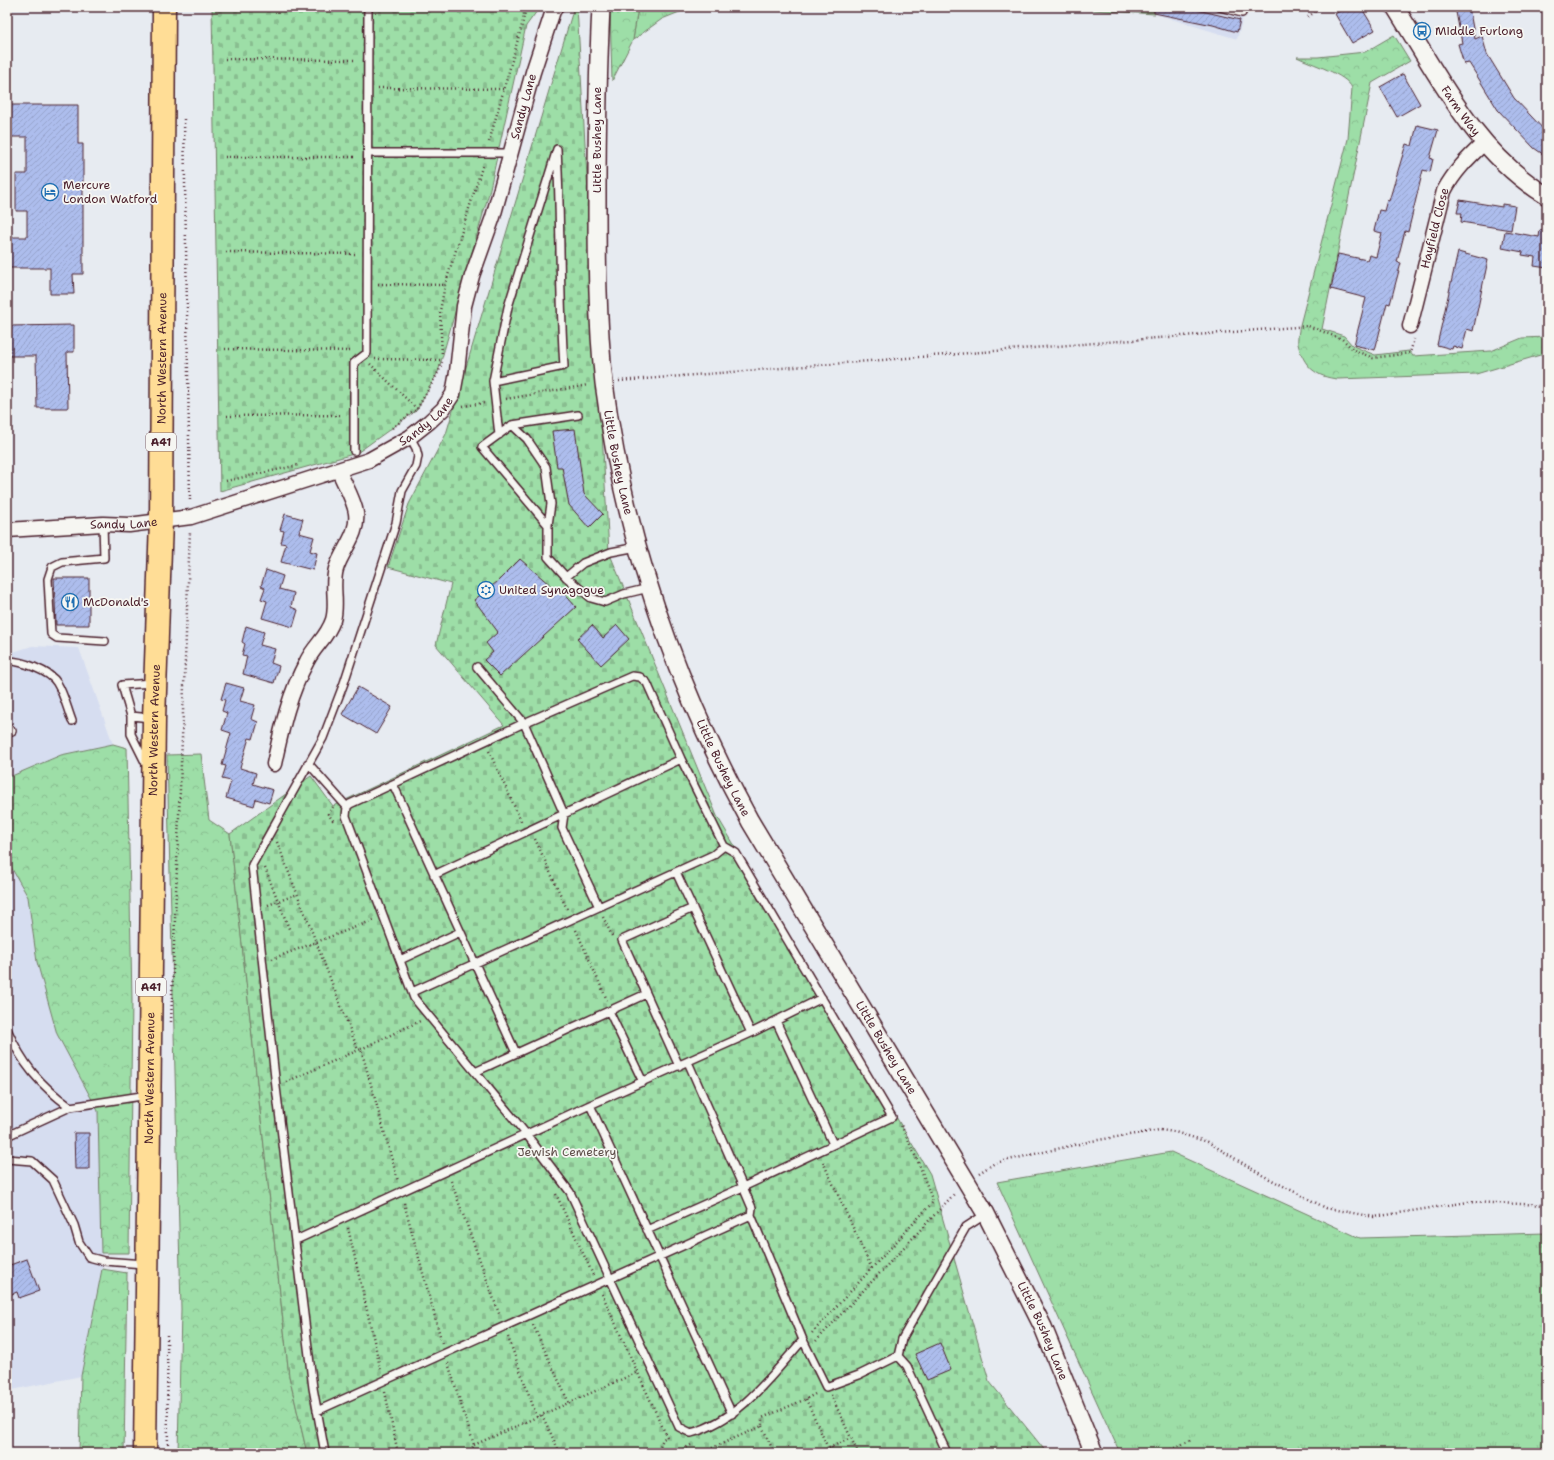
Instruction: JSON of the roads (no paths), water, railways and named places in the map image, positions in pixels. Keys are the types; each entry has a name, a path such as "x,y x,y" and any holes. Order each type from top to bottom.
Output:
{"highway":[{"name":"North Western Avenue","path":"145,1453 154,718 161,521 164,7"}],"street":[{"name":"Sandy Lane","path":"7,530 103,524 130,525 191,517 339,471 369,460 410,437 430,422 443,409 453,394 457,372 464,306 472,276 493,217 533,72 553,11 556,7"},
{"name":"Little Bushey Lane","path":"601,7 598,80 597,215 598,308 604,383 623,492 649,588 679,672 724,773 750,820 986,1214 1043,1327 1094,1453"},
{"name":"Farm Way","path":"1395,7 1472,129 1515,174 1547,196"},
{"name":"Hayfield Close","path":"1410,326 1444,191 1451,177 1460,166 1484,143"},
{"path":"274,764 287,705 308,659 328,634 334,618 336,603 334,586 336,571 340,558 351,540 356,523 356,512 339,471"}],"lane":[{"path":"354,451 354,363 365,354 368,284 368,7"},
{"path":"1220,7 1242,13"},
{"path":"492,381 564,366 561,326 561,223 557,149 508,307 492,381 499,435"},
{"path":"369,155 510,154"},
{"path":"548,525 482,447 512,425 578,415"},
{"path":"512,425 527,439 546,467 551,504 548,525 548,557 566,577 591,598 605,602 624,594 649,588"},
{"path":"325,1453 317,1411 276,1087 252,865 258,851 323,738 344,683 396,523 402,491 416,466 417,452 410,437"},
{"path":"103,524 104,558 62,562 52,567 48,579 51,634 57,638 105,640"},
{"path":"566,577 583,563 611,552 637,547"},
{"path":"7,661 15,660 40,670 56,681 72,720"},
{"path":"477,667 524,723 564,814 562,828 599,907"},
{"path":"647,1230 743,1187 892,1116 736,853 724,846 681,759 647,682 640,677 632,676 524,723 350,804 347,808 346,816 414,998 527,1135 570,1192 679,1427 691,1433 732,1414 746,1403 803,1340"},
{"path":"154,778 138,750 132,734 132,716 122,685 155,683"},
{"path":"132,716 154,718"},
{"path":"434,875 681,759"},
{"path":"308,763 347,808"},
{"path":"393,784 516,1053"},
{"path":"412,992 713,855 724,846"},
{"path":"676,872 751,1033"},
{"path":"679,1066 622,940 693,908"},
{"path":"400,960 460,932"},
{"path":"475,1072 646,994"},
{"path":"296,1240 447,1172 590,1105 688,1062 822,998"},
{"path":"609,1011 643,1082"},
{"path":"776,1021 833,1144"},
{"path":"7,1029 22,1060 37,1080 70,1107"},
{"path":"688,1062 752,1208 751,1215 803,1340 826,1387 859,1375 898,1356"},
{"path":"7,1136 70,1107 150,1094"},
{"path":"590,1105 658,1257 732,1414"},
{"path":"7,1159 32,1161 53,1180 74,1225 79,1242 89,1257 104,1261 148,1264"},
{"path":"898,1356 902,1339 966,1227 986,1214"},
{"path":"317,1411 751,1215"},
{"path":"898,1356 907,1366 947,1453"}],"place":[{"name":"Middle Furlong","path":"1422,31"},
{"name":"Mercure London Watford","path":"50,192"},
{"name":"United Synagogue","path":"486,590"},
{"name":"McDonald's","path":"70,602"}],"park label":[{"name":"Jewish Cemetery","path":"567,1152"}]}
